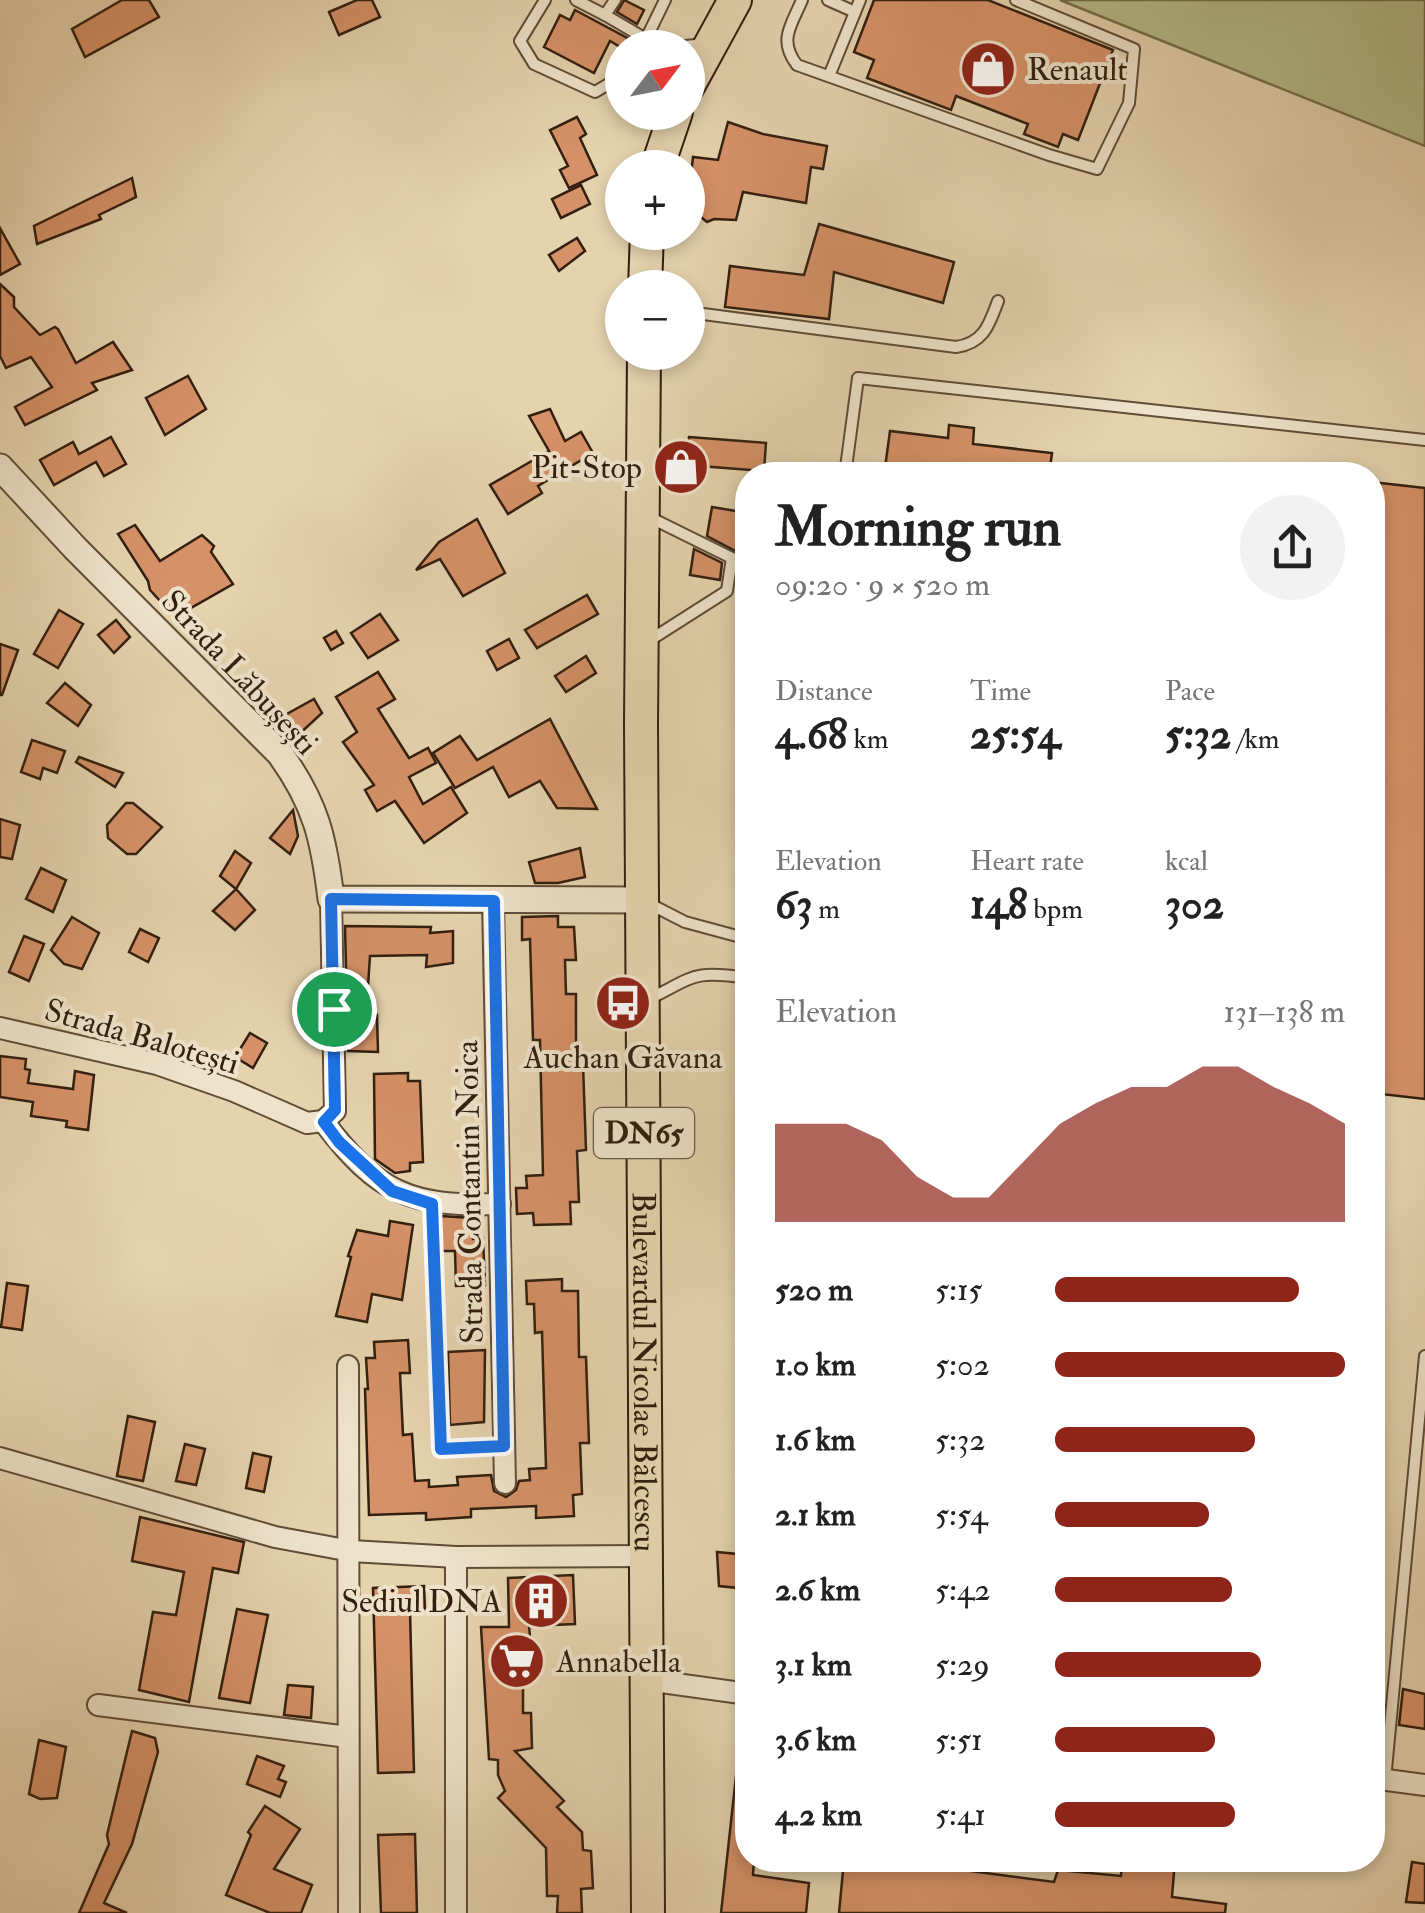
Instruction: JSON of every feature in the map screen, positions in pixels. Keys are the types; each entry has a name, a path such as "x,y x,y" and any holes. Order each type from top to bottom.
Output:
{"main road":[{"path":"705,53 735,0"},
{"name":"Bulevardul Nicolae Bălcescu","path":"644,370 642,900 648,1913"}],"street":[{"name":"Strada Lăbușești","path":"1,468 280,754 316,813 325,846 331,899"},
{"path":"500,1204 432,1204 392,1191 339,1142 324,1122 335,1110 331,899 642,900"},
{"name":"Strada Contantin Noica","path":"494,901 506,1482"},
{"name":"Strada Balotești","path":"0,1028 157,1064 234,1091 307,1123 324,1122"},
{"path":"348,1366 349,1913"},
{"path":"0,1458 275,1538 351,1551 456,1558 647,1556"},
{"path":"456,1558 456,1913"},
{"path":"647,1680 735,1692"},
{"path":"98,1706 348,1737"},
{"path":"1385,1780 1425,1785"}],"lane":[{"path":"545,0 520,41 534,64 594,92 605,86"},
{"path":"576,0 625,30"},
{"path":"606,16 615,0"},
{"path":"650,30 665,0"},
{"path":"802,0 787,36 787,52 797,65 1049,156 1097,169 1129,103 1134,50 1016,0"},
{"path":"828,0 854,12"},
{"path":"829,76 860,0"},
{"path":"705,44 710,43"},
{"path":"705,314 956,347 973,343 984,334 998,302"},
{"path":"846,462 858,378 1425,440"},
{"path":"641,514 732,558 726,592 642,646"},
{"path":"642,900 685,922 735,935"},
{"path":"643,1002 688,977 710,972 735,976"},
{"path":"432,1204 441,1449 504,1446"},
{"path":"1385,1724 1425,1356"}],"green space":[{"path":"1060,0 1425,0 1425,146"}],"building":[{"path":"122,0 149,0 159,17 85,57 72,29"},
{"path":"357,0 372,0 380,17 339,35 329,12"},
{"path":"624,0 644,10 637,24 617,12"},
{"name":"Renault","path":"874,0 988,0 1113,50 1078,140 1063,134 1058,147 1024,134 1028,124 956,96 951,110 867,78 874,60 854,52"},
{"path":"575,10 612,30 605,30 605,51 594,73 544,47 560,15 570,20"},
{"path":"577,117 586,134 580,138 597,175 569,188 560,170 568,166 550,130"},
{"path":"728,122 763,134 827,146 823,169 811,167 806,203 743,192 736,220 707,222 705,158 718,160"},
{"path":"132,178 136,197 99,215 101,219 37,244 34,226"},
{"path":"581,185 590,204 561,218 552,199"},
{"path":"819,224 954,262 943,303 834,272 829,319 725,307 730,266 804,275"},
{"path":"0,228 20,264 0,275"},
{"path":"577,238 585,251 559,271 549,255"},
{"path":"0,284 14,297 14,307 40,335 58,329 76,363 113,342 132,370 92,383 97,390 25,425 15,407 52,387 31,357 6,368 0,356"},
{"path":"188,376 206,409 165,435 146,398"},
{"path":"550,409 565,441 581,432 593,453 538,486 542,493 508,514 490,485 549,451 529,416"},
{"path":"949,425 974,428 973,444 1052,453 1051,462 886,462 890,431 948,438"},
{"path":"111,437 126,464 104,476 96,462 54,485 40,460 73,442 79,454"},
{"path":"689,437 766,443 765,462 735,462 735,469 687,465"},
{"path":"1385,483 1425,488 1425,1099 1385,1094"},
{"path":"712,507 735,511 735,551 707,536"},
{"path":"477,519 505,573 463,596 440,559 416,570 439,542"},
{"path":"135,525 160,561 202,535 214,546 211,552 233,584 182,613 162,603 150,590 118,534"},
{"path":"694,549 722,563 720,580 690,575"},
{"path":"587,595 598,614 537,648 525,630"},
{"path":"59,610 83,624 58,668 34,654"},
{"path":"380,614 398,640 368,658 351,633"},
{"path":"116,620 130,637 114,653 98,635"},
{"path":"336,631 343,643 331,650 324,638"},
{"path":"509,639 519,658 497,670 487,651"},
{"path":"0,644 18,650 2,695 0,695"},
{"path":"586,656 596,673 566,692 555,676"},
{"path":"378,672 395,699 378,709 409,758 428,748 436,763 409,777 423,804 451,787 467,813 424,843 395,801 377,811 365,790 374,785 343,742 357,732 336,697"},
{"path":"65,683 91,705 78,726 47,703"},
{"path":"314,699 322,713 294,739 276,720"},
{"path":"550,719 597,809 557,808 540,781 509,797 493,767 455,788 433,753 460,736 477,760"},
{"path":"32,740 65,751 57,773 43,768 40,779 21,772"},
{"path":"79,757 123,773 115,787 76,762"},
{"path":"126,803 133,803 162,827 136,854 127,854 108,838 107,825"},
{"path":"293,810 298,836 290,854 270,838"},
{"path":"0,819 20,825 12,859 0,857"},
{"path":"580,848 585,877 535,883 529,862"},
{"path":"235,851 251,863 236,889 220,876"},
{"path":"41,868 66,880 53,912 26,899"},
{"path":"236,889 255,910 235,930 213,911"},
{"path":"558,916 558,927 574,927 576,960 565,960 566,994 576,994 576,1065 583,1064 586,1150 577,1151 579,1202 570,1202 571,1224 534,1225 533,1213 517,1214 516,1188 527,1188 526,1176 543,1175 540,1040 533,1040 530,939 522,940 522,917"},
{"path":"72,917 99,933 82,969 64,964 51,950"},
{"path":"345,926 431,927 430,933 453,931 453,963 426,967 427,955 370,956 366,1017 377,1015 378,1052 348,1051"},
{"path":"140,929 159,938 148,962 129,952"},
{"path":"24,936 44,944 29,981 9,972"},
{"path":"250,1033 267,1043 253,1068 235,1057"},
{"path":"0,1056 26,1059 25,1069 30,1070 28,1083 73,1089 75,1071 94,1075 88,1130 66,1127 67,1121 31,1116 33,1102 0,1097"},
{"path":"408,1073 408,1081 420,1081 423,1162 410,1163 410,1171 395,1173 375,1159 374,1074"},
{"path":"441,1216 472,1218 473,1239 483,1238 485,1285 456,1286 455,1251 442,1251"},
{"path":"390,1221 413,1225 402,1300 372,1294 367,1322 336,1316 357,1230 388,1236"},
{"path":"562,1279 562,1291 578,1291 579,1357 586,1357 589,1443 580,1443 582,1494 573,1495 574,1516 536,1518 536,1506 471,1509 471,1517 426,1520 426,1513 369,1515 365,1389 366,1358 375,1358 374,1342 408,1340 410,1373 400,1373 403,1435 412,1434 415,1481 429,1480 429,1487 458,1485 457,1477 491,1475 494,1491 506,1497 516,1490 519,1481 530,1480 529,1469 546,1468 542,1332 535,1333 534,1304 527,1304 526,1281"},
{"path":"7,1283 28,1286 22,1330 1,1327"},
{"path":"485,1350 484,1422 450,1425 448,1352"},
{"path":"128,1416 155,1422 143,1481 117,1476"},
{"path":"185,1444 205,1449 196,1485 176,1481"},
{"path":"253,1453 271,1457 264,1492 246,1488"},
{"path":"140,1517 244,1542 238,1573 213,1568 189,1702 139,1690 153,1612 176,1615 184,1572 132,1561"},
{"path":"717,1552 735,1554 735,1588 719,1586"},
{"path":"573,1575 575,1624 529,1626 534,1678 523,1680 523,1713 531,1713 532,1748 515,1751 564,1801 557,1807 582,1832 583,1850 591,1851 593,1888 581,1889 582,1913 557,1913 558,1896 547,1896 546,1848 498,1798 505,1791 498,1775 498,1760 489,1759 481,1627 509,1627 508,1578"},
{"path":"424,1586 425,1610 410,1611 414,1772 378,1773 373,1588"},
{"path":"237,1609 268,1615 250,1703 219,1698"},
{"path":"288,1685 313,1687 311,1718 284,1715"},
{"path":"1403,1689 1425,1694 1425,1729 1399,1725"},
{"path":"132,1731 155,1738 158,1752 132,1844 104,1903 127,1913 79,1913 109,1844 107,1835"},
{"path":"39,1740 66,1747 57,1798 40,1799 29,1794"},
{"path":"257,1756 284,1766 278,1779 286,1782 280,1797 247,1784"},
{"path":"735,1785 735,1872 809,1883 806,1913 721,1913"},
{"path":"265,1806 300,1829 274,1869 312,1885 301,1913 270,1913 226,1895 251,1835 248,1832"},
{"path":"415,1834 417,1913 381,1913 378,1835"},
{"path":"1412,1862 1425,1864 1425,1903 1406,1902"},
{"path":"843,1872 978,1872 1054,1882 1057,1872 1121,1876 1121,1872 1174,1872 1172,1897 1226,1904 1225,1913 839,1913"}],"place":[{"name":"Renault","path":"988,69"},
{"name":"Pit-Stop","path":"681,467"},
{"name":"Auchan Găvana","path":"623,1003"},
{"name":"Sediul DNA","path":"541,1601"},
{"name":"Annabella","path":"517,1661"}],"route":[{"path":"331,899 494,901 504,1446 441,1449 432,1204 392,1191 339,1142 324,1122 335,1110 334,1009 331,899"}]}
